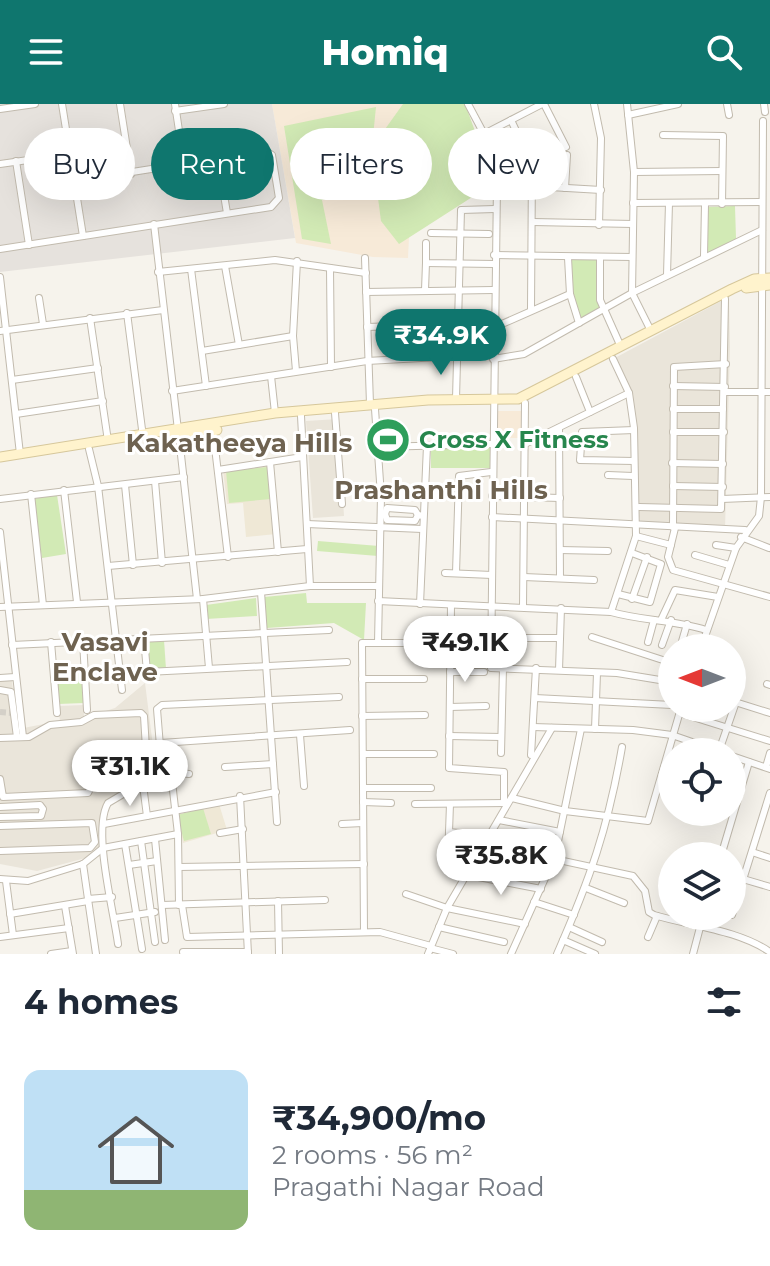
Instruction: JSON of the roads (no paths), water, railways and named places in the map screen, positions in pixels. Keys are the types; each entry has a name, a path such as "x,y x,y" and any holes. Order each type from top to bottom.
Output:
{"main road":[{"path":"0,460 20,454 213,431 372,407 456,399 525,403 725,299 766,281"},
{"path":"0,460 89,449 275,413 493,401 528,396 732,289 766,281"}],"street":[{"path":"4,107 35,104"},
{"path":"62,104 66,128"},
{"path":"120,104 124,128"},
{"path":"178,128 175,107 224,104"},
{"path":"468,104 481,128"},
{"path":"496,128 543,104 555,128"},
{"path":"594,104 601,138 599,225"},
{"path":"627,104 634,172 632,293 651,331"},
{"path":"628,115 678,104"},
{"path":"727,104 729,115"},
{"path":"511,120 515,128"},
{"path":"705,634 736,548 743,533 759,516 767,392 766,281 761,202 767,169 767,136 763,121"},
{"path":"663,135 723,136 722,204"},
{"path":"0,164 24,160"},
{"path":"16,161 29,245"},
{"path":"634,172 722,171"},
{"path":"0,249 271,207 279,198 274,172"},
{"path":"568,188 601,190"},
{"path":"78,200 83,236"},
{"path":"225,200 227,213"},
{"path":"495,200 491,668 536,668 658,680"},
{"path":"531,309 533,200"},
{"path":"633,203 761,202"},
{"path":"667,275 669,203"},
{"path":"704,256 705,204"},
{"path":"456,399 461,210 495,209"},
{"path":"533,222 633,224"},
{"path":"154,224 172,391 209,668"},
{"path":"493,359 524,354 632,293 762,230"},
{"path":"431,233 489,234"},
{"path":"425,290 426,243"},
{"path":"494,255 632,257"},
{"path":"600,257 599,292 621,347"},
{"path":"365,258 367,361 383,514 378,643"},
{"path":"568,258 570,294 579,323"},
{"path":"158,272 297,261 366,273"},
{"path":"296,371 293,336 297,261"},
{"path":"426,263 494,264"},
{"path":"225,266 239,345"},
{"path":"330,268 331,367"},
{"path":"191,269 206,386"},
{"path":"0,277 3,330 20,454"},
{"path":"366,292 493,290"},
{"path":"493,328 570,294"},
{"path":"39,298 43,324"},
{"path":"639,507 721,509 725,299"},
{"path":"3,330 163,310"},
{"path":"127,313 143,437"},
{"path":"90,318 108,442"},
{"path":"367,327 458,324"},
{"path":"202,351 293,336"},
{"path":"172,391 367,361 457,356"},
{"path":"611,612 636,536 634,430 629,393 613,359"},
{"path":"726,364 676,365 672,463 674,527 668,564 673,570 769,594"},
{"path":"12,380 98,368"},
{"path":"271,376 275,413"},
{"path":"576,377 590,412"},
{"path":"673,386 767,392"},
{"path":"525,444 629,393"},
{"path":"16,414 103,401"},
{"path":"523,607 525,403"},
{"path":"673,409 723,409"},
{"path":"335,413 342,504"},
{"path":"301,416 310,586"},
{"path":"559,428 560,578"},
{"path":"634,430 583,432 580,460 634,461"},
{"path":"213,431 228,557"},
{"path":"673,432 724,432"},
{"path":"378,447 492,444"},
{"path":"420,604 420,516 427,446"},
{"path":"89,449 98,486 122,690"},
{"path":"218,470 302,457"},
{"path":"270,462 278,552"},
{"path":"672,463 723,464"},
{"path":"456,573 459,476 491,472"},
{"path":"608,475 633,476"},
{"path":"0,499 184,477"},
{"path":"155,481 162,563"},
{"path":"125,485 133,565"},
{"path":"673,486 723,487"},
{"path":"64,490 77,602"},
{"path":"31,494 43,605"},
{"path":"492,496 560,498"},
{"path":"722,499 770,497"},
{"path":"383,514 387,508 415,510 420,516"},
{"path":"383,514 387,520 415,521 420,516"},
{"path":"492,517 635,523 743,533 769,548"},
{"path":"307,524 422,529"},
{"path":"0,532 20,737"},
{"path":"636,536 671,545"},
{"path":"716,545 736,548"},
{"path":"108,566 307,549"},
{"path":"560,550 608,551"},
{"path":"618,594 650,602 661,569 659,561 632,553"},
{"path":"695,555 729,565"},
{"path":"632,599 647,557"},
{"path":"445,573 492,575"},
{"path":"524,577 594,580"},
{"path":"0,607 200,599 310,586 379,586"},
{"path":"648,642 675,590 718,597"},
{"path":"261,592 277,822"},
{"path":"378,601 611,612 671,620 706,630"},
{"path":"451,605 449,768 504,772 509,801"},
{"path":"559,670 561,608"},
{"path":"666,634 671,620"},
{"path":"684,634 687,624"},
{"path":"12,645 329,630"},
{"path":"592,637 658,658"},
{"path":"144,638 147,672 347,662"},
{"path":"451,638 560,638"},
{"path":"83,641 87,710"},
{"path":"51,642 57,713"},
{"path":"364,932 362,643 431,643"},
{"path":"501,753 503,668"},
{"path":"531,755 536,668"},
{"path":"450,672 484,672"},
{"path":"595,729 597,673"},
{"path":"0,678 15,677"},
{"path":"362,679 424,679"},
{"path":"0,690 11,692 17,712"},
{"path":"162,771 159,706 339,697"},
{"path":"535,698 658,704"},
{"path":"450,707 486,706"},
{"path":"746,706 770,713"},
{"path":"0,738 20,737 50,725 83,722 94,715 143,714 147,769 144,773 97,775 90,792 83,794 3,797 0,779"},
{"path":"362,716 425,715"},
{"path":"415,804 509,801 610,817 650,819 677,722"},
{"path":"712,722 770,741"},
{"path":"724,738 729,722"},
{"path":"533,727 595,729 680,738"},
{"path":"430,949 447,908 552,728"},
{"path":"511,954 555,856 581,729"},
{"path":"161,743 350,730"},
{"path":"300,735 304,786"},
{"path":"449,736 501,737"},
{"path":"557,954 595,865 610,817 622,747"},
{"path":"746,761 768,768 770,753"},
{"path":"363,754 434,754"},
{"path":"746,772 749,762"},
{"path":"225,767 273,764"},
{"path":"118,944 103,848 103,810 108,803 162,771 189,774"},
{"path":"171,773 178,834 180,905 187,937 364,932 406,936 430,949 453,954"},
{"path":"143,785 147,816"},
{"path":"363,788 431,788"},
{"path":"104,824 240,796 276,792"},
{"path":"746,870 770,793"},
{"path":"183,952 248,953 246,866 240,796"},
{"path":"363,802 391,803"},
{"path":"448,860 450,804"},
{"path":"0,807 40,805 43,812 41,816 0,817"},
{"path":"499,820 560,832"},
{"path":"0,826 93,823 95,844 90,848 0,851"},
{"path":"342,824 363,823"},
{"path":"761,825 770,828"},
{"path":"220,833 243,829"},
{"path":"449,832 491,836"},
{"path":"13,935 3,880 28,881 83,864 103,848 178,834"},
{"path":"155,839 165,940"},
{"path":"141,841 155,942"},
{"path":"125,844 142,949"},
{"path":"485,844 595,865 639,881 649,912 657,916 648,937"},
{"path":"752,852 770,858"},
{"path":"129,865 157,861"},
{"path":"83,864 96,954"},
{"path":"179,867 364,864"},
{"path":"468,875 541,889"},
{"path":"746,880 770,887"},
{"path":"586,888 624,903"},
{"path":"406,894 447,908 525,924"},
{"path":"10,914 112,897"},
{"path":"115,918 180,905 325,900"},
{"path":"278,901 279,954"},
{"path":"534,902 574,915"},
{"path":"51,954 72,952 65,906"},
{"path":"439,927 504,942"},
{"path":"569,927 602,942"},
{"path":"0,937 69,928"},
{"path":"693,954 699,930"},
{"path":"710,930 758,944 770,952"},
{"path":"563,940 581,951 595,954"}],"tunnel":[{"path":"0,712 14,713"}],"place":[{"name":"Cross X Fitness","path":"388,440"}],"district":[{"name":"Kakatheeya Hills","path":"239,443"},
{"name":"Prashanthi Hills","path":"441,490"},
{"name":"Vasavi Enclave","path":"105,657"}]}
